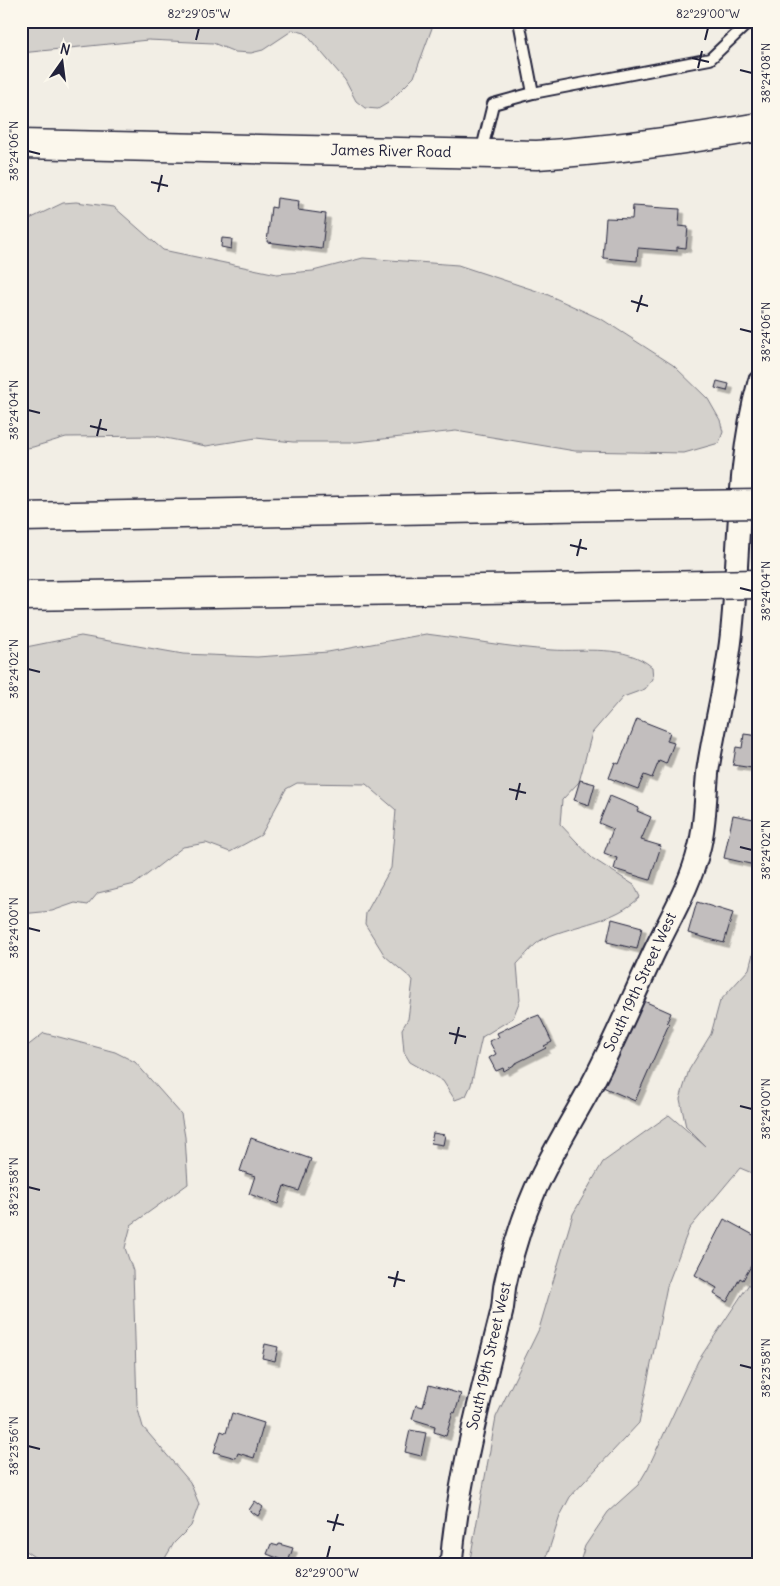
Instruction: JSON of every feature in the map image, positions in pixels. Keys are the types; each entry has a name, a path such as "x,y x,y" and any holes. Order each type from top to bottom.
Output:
{"main road":[{"name":"James River Road","path":"21,144 537,155 598,151 691,139 759,127"},
{"path":"21,517 759,504"},
{"path":"21,596 759,584"}],"street":[{"name":"South 19th Street West","path":"451,1565 460,1491 474,1420 502,1310 508,1272 523,1223 535,1191 592,1084 678,903 699,850 704,826 706,787 713,739 732,632 744,462 759,382"}],"lane":[{"path":"518,21 533,93"},
{"path":"481,154 493,104 533,93 710,59 750,21"}],"shaded area":[{"path":"21,21 430,21 432,28 414,77 388,103 378,109 365,108 356,101 345,80 305,33 293,30 263,50 251,53 235,52 213,43 148,40 21,53"},
{"path":"76,202 114,207 163,250 277,274 313,271 363,258 458,265 546,294 603,320 673,365 708,399 720,420 723,432 719,443 684,453 575,451 456,431 356,442 293,442 256,438 206,446 155,436 66,437 21,449 21,223 63,203"},
{"path":"426,634 536,649 617,652 630,655 652,667 653,679 645,689 623,697 592,733 579,782 562,800 560,824 592,858 634,885 640,897 619,912 541,940 517,964 520,1000 513,1018 482,1037 471,1085 466,1096 455,1100 443,1081 410,1062 404,1052 402,1029 408,1019 413,980 385,956 365,924 366,913 391,868 396,810 366,784 297,783 286,789 261,835 230,852 206,843 183,847 135,884 98,893 88,905 75,903 52,911 21,914 21,648 81,636 183,654 257,657 328,652"},
{"path":"759,931 759,1176 740,1168 689,1229 667,1286 639,1423 570,1497 560,1516 544,1565 469,1565 496,1417 539,1329 573,1214 603,1162 669,1115 705,1146 686,1127 680,1099 689,1070 711,1034 720,1001 749,969"},
{"path":"44,1033 115,1052 135,1062 181,1114 185,1137 188,1184 131,1225 125,1248 133,1271 137,1406 143,1427 190,1482 199,1504 191,1526 174,1543 161,1565 46,1565 21,1548 21,1051"},
{"path":"759,1269 759,1565 579,1565 585,1546 608,1512 638,1485 648,1468 698,1361"}],"building":[{"path":"277,198 299,201 298,210 326,214 322,249 267,242 271,207 276,208"},
{"path":"633,206 680,209 679,226 688,227 686,248 677,247 677,251 638,248 637,261 603,258 606,218 632,219"},
{"path":"222,238 232,239 231,249 221,247"},
{"path":"717,381 729,384 727,391 715,388"},
{"path":"637,719 670,732 667,741 674,743 666,764 659,761 652,778 644,775 638,789 609,778 615,762 619,764"},
{"path":"744,734 759,736 759,769 733,765 736,747 742,748"},
{"path":"580,780 595,784 589,805 574,800"},
{"path":"610,796 639,808 637,811 651,817 641,840 661,846 650,880 614,869 617,858 604,853 613,829 599,823"},
{"path":"733,815 759,820 759,866 724,858"},
{"path":"697,902 733,913 724,943 688,933"},
{"path":"612,919 642,927 637,949 607,942"},
{"path":"644,1001 671,1013 667,1022 669,1024 635,1101 603,1087 638,1010 640,1010"},
{"path":"539,1015 552,1042 544,1046 546,1048 504,1071 503,1068 496,1071 489,1058 496,1054 489,1041 499,1037 497,1033 530,1017"},
{"path":"433,1133 445,1135 443,1145 431,1143"},
{"path":"251,1138 311,1159 299,1191 284,1186 278,1204 249,1194 255,1176 240,1171"},
{"path":"724,1219 759,1238 759,1252 743,1280 740,1278 727,1302 714,1294 717,1288 695,1275"},
{"path":"265,1344 278,1347 275,1361 262,1358"},
{"path":"429,1385 461,1394 446,1436 434,1432 435,1426 412,1419 416,1405 423,1407"},
{"path":"232,1413 264,1423 254,1458 238,1453 236,1458 214,1452 221,1431 226,1433"},
{"path":"410,1430 426,1433 421,1456 405,1452"},
{"path":"255,1501 263,1507 258,1516 249,1510"},
{"path":"271,1544 293,1548 288,1562 267,1554"}]}
